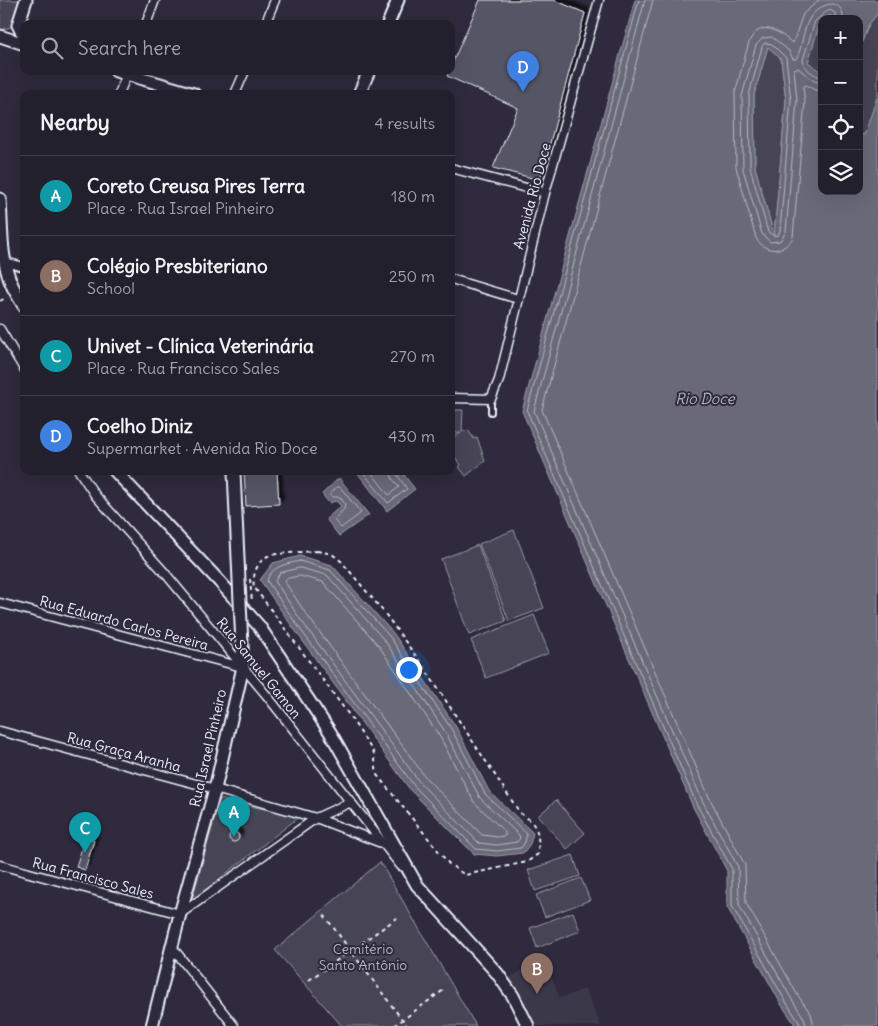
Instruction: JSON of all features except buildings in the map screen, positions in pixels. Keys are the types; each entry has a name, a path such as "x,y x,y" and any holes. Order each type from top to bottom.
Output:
{"street":[{"path":"23,20 26,0"},
{"path":"148,20 155,0"},
{"path":"267,20 275,0"},
{"path":"390,20 398,0"},
{"name":"Avenida Rio Doce","path":"491,399 504,362 545,193 599,0"},
{"path":"0,34 20,30"},
{"path":"0,34 20,42"},
{"path":"120,90 123,75"},
{"path":"134,75 181,90"},
{"path":"237,90 242,75"},
{"path":"361,90 366,75"},
{"path":"455,169 545,193"},
{"path":"0,199 5,262 12,286 20,299"},
{"path":"5,262 20,266"},
{"path":"455,280 518,299"},
{"path":"0,329 20,362"},
{"path":"455,398 491,399"},
{"name":"Rua Samuel Gamon","path":"82,475 95,495 165,573 268,696 417,885"},
{"path":"119,475 259,626 330,732 417,885 496,973 513,996 528,1026"},
{"name":"Rua Israel Pinheiro","path":"152,1026 214,789 242,667 234,475"},
{"name":"Rua Eduardo Carlos Pereira","path":"0,603 242,667"},
{"name":"Rua Graça Aranha","path":"0,731 316,818 384,844"},
{"path":"180,914 316,818 351,802"},
{"name":"Rua Francisco Sales","path":"0,865 180,914"},
{"path":"172,947 234,1026"}],"lane":[{"path":"491,399 491,412"}],"path":[{"path":"317,551 332,554 341,561 383,611 422,663 520,813 531,820 539,834 538,854 527,862 465,875 450,864 377,775 374,753 349,715 254,587 252,576 258,565 268,556 317,551"},
{"path":"324,914 407,1026"},
{"path":"309,980 397,918"},
{"path":"394,1026 445,989"}],"shaded area":[{"path":"544,958 560,998 585,989 601,1026 531,1026 507,979"}],"green space":[{"path":"0,0 23,0 18,25 0,30"},
{"path":"878,13 878,95 864,136 863,39 869,24"},
{"path":"818,29 818,70 808,62"},
{"path":"768,46 781,59 786,101 774,237 755,167 754,95"},
{"path":"455,410 463,410 462,432 468,430 474,439 477,437 485,461 466,476 455,457 455,437 461,433 455,433"},
{"path":"514,530 544,608 509,621 479,544"},
{"path":"478,545 506,621 469,635 441,559"},
{"path":"534,615 549,653 486,678 471,640"},
{"path":"220,799 299,817 192,900"},
{"path":"556,800 585,833 567,849 538,816"},
{"path":"573,855 580,876 535,891 528,870"},
{"name":"Cemitério Santo Antônio","path":"380,862 476,1026 342,1026 275,950"},
{"path":"581,878 590,900 545,917 536,895"},
{"path":"573,912 580,931 537,948 530,928"}],"water":[{"name":"Rio Doce","path":"635,0 878,0 878,13 869,24 863,39 863,15 818,15 818,29 808,62 818,70 818,195 863,195 863,135 878,95 878,1026 796,1026 781,1004 727,907 727,871 693,807 522,411","holes":["768,47 781,59 786,101 774,235 755,167 754,95"]},
{"path":"359,475 404,475 415,489 387,511"},
{"path":"339,478 369,515 339,536 326,519 341,506 336,501 329,503 322,494"},
{"path":"300,556 332,565 394,634 456,727 489,791 533,833 530,844 523,853 497,856 474,854 411,791 260,580 273,563"}],"place":[{"name":"Coelho Diniz","path":"523,92"},
{"name":"Coreto Creusa Pires Terra","path":"234,837"},
{"name":"Univet - Clínica Veterinária","path":"85,853"},
{"name":"Colégio Presbiteriano","path":"537,994"}]}
